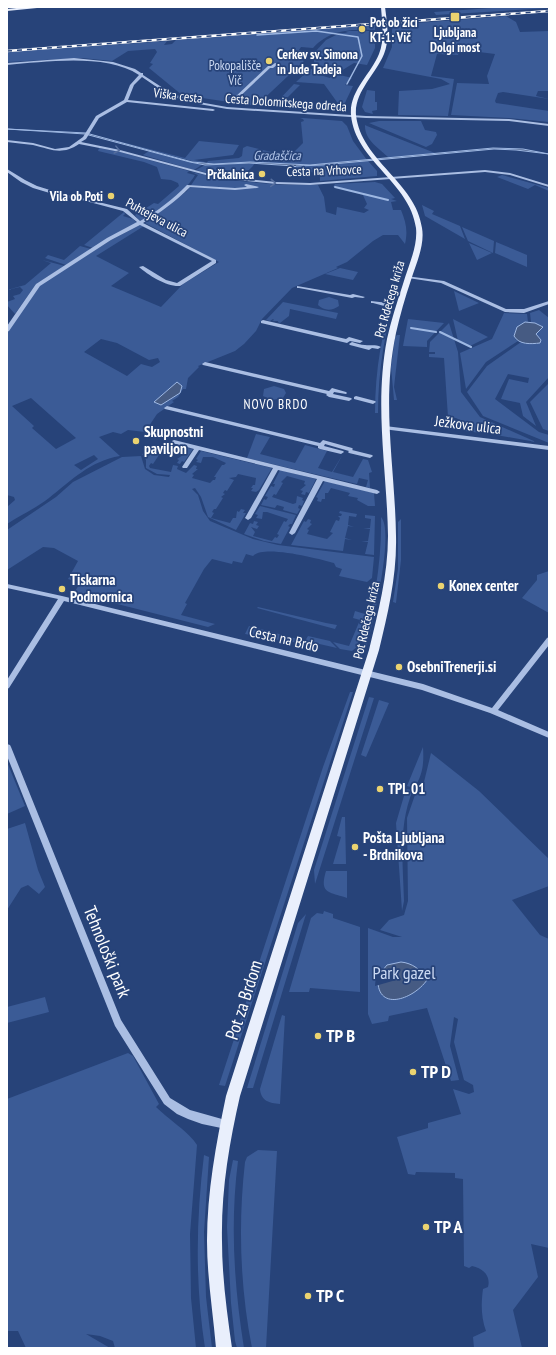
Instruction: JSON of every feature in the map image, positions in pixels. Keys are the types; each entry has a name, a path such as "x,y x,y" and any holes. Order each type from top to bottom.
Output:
{"main road":[{"path":"7,10 44,7"},
{"name":"Pot Rdečega križa","path":"367,672 383,613 391,556 392,536 385,428 385,387 389,349 394,320 418,248 419,230 411,204 393,178 361,141 353,116 352,109 357,92 377,64 383,48 385,34 383,7"},
{"name":"Pot za Brdom","path":"224,1348 215,1262 215,1221 217,1184 226,1124 233,1096 367,672"}],"street":[{"name":"Cesta Dolomitskega odreda","path":"7,64 69,59 91,60 124,66 142,74 162,89 178,97 203,104 227,108 353,116 508,120 549,125"},
{"path":"227,108 269,67 276,64"},
{"name":"Viška cesta","path":"142,74 132,85 126,101 203,109 227,108"},
{"path":"7,141 29,143 59,151 70,148 79,143 87,134 97,117 126,101"},
{"name":"Cesta na Vrhovce","path":"79,143 120,151 227,179 296,184 488,171 515,175 549,186"},
{"name":"Puhtejeva ulica","path":"7,170 23,181 36,187 65,196 125,210 140,223 214,260 214,262 178,285 158,278 156,275 141,267"},
{"path":"7,330 38,285 109,239 163,209 189,186 235,189 257,187 207,178 198,172"},
{"path":"408,277 442,282 505,310 524,311 549,302"},
{"path":"299,287 352,297 353,295 372,302"},
{"path":"352,297 350,299 388,305"},
{"path":"263,322 348,341 349,338 372,344 367,347"},
{"path":"348,341 346,343 367,347 378,347"},
{"path":"205,364 331,393 332,390 345,393 354,399"},
{"path":"331,393 329,395 373,402"},
{"path":"167,408 322,445 323,442 336,445 351,452"},
{"name":"Ježkova ulica","path":"385,428 549,448"},
{"path":"174,442 377,492"},
{"path":"322,445 320,447 341,452 351,452 370,456"},
{"path":"185,467 198,448"},
{"path":"248,518 277,467"},
{"path":"292,534 321,478"},
{"name":"Cesta na Brdo","path":"7,586 367,672 442,692 493,711 549,735"},
{"path":"7,686 62,598"},
{"path":"493,711 549,640"},
{"name":"Tehnološki park","path":"7,747 118,1023 167,1101 192,1117 226,1124"}],"green space":[{"path":"506,7 549,8 436,15 434,12"},
{"path":"506,16 516,22 520,32 549,31 549,91 538,91 536,96 549,99 503,92 498,93 495,101 496,103 549,111 549,122 451,115 457,83 489,84 487,76 495,54 463,50 460,50 458,55 437,54 431,76 454,79 448,116 398,115 399,91 432,89 450,84 441,79 383,68 392,47 392,25"},
{"name":"Pokopališče Vič","path":"375,25 375,30 350,30 327,37 313,48 301,47 299,50 303,51 297,58 304,61 256,106 182,95 149,68 153,64 150,63 157,52 155,49 128,51 112,61 82,58 7,62 7,52 167,41 164,45 172,44 176,40"},
{"path":"375,31 375,48 367,65 354,63 336,74 352,78 345,85 353,86 342,109 324,84 296,82 310,69 315,69 320,75 330,78 336,71 314,67 314,53 326,40 340,33 348,33 345,32"},
{"path":"294,84 300,85 281,104 281,108 273,106"},
{"path":"367,90 375,91 377,110 372,111 373,114 365,112 362,107"},
{"path":"303,118 342,121 347,126 353,141 367,160 310,165 250,162 215,165 255,163 250,170 236,176 220,176 196,170 205,165 211,165 206,164 208,161 239,158 242,156 243,148 247,146 287,156 292,154 303,143 301,122 304,121 303,119 300,119"},
{"path":"379,121 421,121 425,130 436,132 437,135 432,144 426,147 369,123"},
{"path":"365,125 435,153 389,158 370,140 365,130"},
{"path":"90,134 185,158 199,141 239,145 233,155 194,160 205,162 203,164"},
{"path":"99,148 120,152 189,171 187,173 195,175 185,188 162,209 139,221 135,215 154,203 158,204 179,186 178,183 171,180 161,179 157,167 144,162 98,151"},
{"path":"149,151 203,164 194,170 143,155"},
{"path":"368,161 377,171 377,176 320,181 320,175 317,173 289,169 296,167 295,166"},
{"path":"191,172 229,180 281,185 318,185 324,197 326,212 336,215 337,207 364,213 369,210 364,208 367,204 362,193 333,187 335,184 375,182 382,184 395,198 391,199 397,201 391,202 393,210 401,210 403,214 406,231 405,244 398,235 383,235 373,241 347,262 336,267 338,268 292,288 262,319 256,331 244,344 235,351 198,366 199,367 188,378 186,389 183,389 178,397 172,401 174,402 157,414 145,432 128,430 121,434 113,432 99,437 120,456 99,462 90,467 44,502 7,524 7,507 15,500 14,497 7,495 7,333 40,285 111,240 140,225 144,226 96,256 129,273 111,286 161,307 183,284 219,262 145,223 187,191 198,175","holes":["101,339 117,343 149,360 158,358 160,362 152,367 141,364 127,376 84,352","31,398 76,438 56,449 32,428 34,426 12,406","94,455 98,459 81,470 74,465"]},
{"path":"502,175 549,188 549,191 535,185 528,189 497,177"},
{"path":"422,205 434,211 432,214 460,226 465,239 425,216"},
{"path":"124,212 125,214 123,216 133,219 137,223 93,248 84,245"},
{"path":"462,227 494,241 493,253 468,241"},
{"path":"496,242 527,255 527,267 495,253"},
{"path":"469,243 492,253 477,260"},
{"path":"80,246 91,249 66,265 45,258 48,255 64,260"},
{"path":"42,260 65,266 36,284 15,314 7,305 7,302 15,299 13,296 20,294 23,290 20,287 7,290 25,285 51,263"},
{"path":"340,268 358,272 353,280 325,274"},
{"path":"396,288 398,288 389,318 383,350 379,382 378,413 375,413 376,381 380,350"},
{"path":"454,291 479,303 459,311"},
{"path":"329,297 338,300 339,306 328,310 318,305 319,300"},
{"path":"283,302 338,313 336,319 290,309 289,316 280,323 278,321 272,321 274,320 273,319 270,321 266,320"},
{"path":"539,310 549,318 549,377 526,402 536,426 523,416 520,403 501,399 509,379 528,383 529,378 508,374 495,399 539,432 549,435 549,443 483,416 467,392 487,366 521,342 536,344 541,340 536,334 535,323 531,322 530,313"},
{"path":"504,313 527,314 528,322 517,328 515,339 518,341 486,362 466,389 460,353 492,339"},
{"path":"408,319 444,323 427,341 427,347 403,346"},
{"path":"453,319 488,337 470,346 458,341"},
{"path":"449,323 458,352 461,392 480,417 536,442 496,435 497,430 481,428 481,433 465,431 464,422 456,418 448,417 444,358 429,357 429,354 435,354 435,352 429,352 430,342"},
{"path":"400,335 394,387 397,400 394,400 391,367 395,337"},
{"path":"549,383 549,431 543,429 530,402"},
{"path":"274,386 284,389 286,393 283,398 272,400 263,396 264,389"},
{"path":"256,434 270,437 260,454 295,463 305,445 327,451 318,468 332,472 343,454 333,472 353,477 363,459 368,460 372,472 369,473 370,488 366,487 368,480 359,478 357,484 247,458"},
{"path":"165,444 193,449 184,462 182,461 180,464 177,463 179,460 177,459 183,455 181,454 183,450 165,446 163,449 160,449 159,452 161,452 153,464 151,463 149,466 150,468 171,472 173,465 178,466 177,469 186,473 194,465 197,466 196,469 198,469 192,474 194,475 192,478 210,483 215,480 216,477 214,477 222,465 226,463 213,457 203,457 201,463 196,462 198,460 196,459 201,451 272,468 259,490 256,492 251,491 253,488 251,488 255,485 256,478 238,474 236,477 229,478 234,480 227,491 225,490 223,493 225,494 221,497 223,498 216,509 212,512 214,513 211,518 230,523 233,518 236,518 237,511 239,512 241,509 245,510 243,513 246,513 236,530 208,517 201,497 195,488 192,489 198,495 203,511 210,521 253,539 278,545 374,557 372,578 367,582 339,576 342,569 336,567 334,563 279,552 268,551 253,556 246,554 242,563 233,561 232,564 212,559 204,569 185,603 187,604 181,615 215,624 208,627 74,593 80,583 68,579 78,561 54,548 43,547 7,570 7,530 56,497 73,482 122,457 141,456 145,469 154,475 169,477 170,475 157,474 146,468 146,460 142,454"},
{"path":"280,470 316,479 309,493 306,492 305,495 301,494 303,491 300,490 306,485 304,484 305,481 287,476 281,482 283,483 276,495 274,494 272,497 293,504 296,503 297,496 303,498 302,500 304,501 302,506 299,505 298,508 300,509 297,514 283,510 284,507 277,505 275,508 261,505 264,499 266,500 268,497 265,496 271,486 274,487 275,484 273,484"},
{"path":"325,481 374,493 375,506 368,506 357,500 358,498 348,496 350,493 331,488 328,493 325,493 325,499 322,499 321,502 317,501 318,498 316,497"},
{"path":"260,506 296,515 292,524 288,526 290,527 281,544 264,541 244,534 250,523 253,524 254,521 258,522 256,525 259,526 257,529 251,527 255,532 253,536 272,541 279,535 277,534 284,521 286,522 288,519 267,512 263,512 262,519 256,518 258,515 255,514"},
{"path":"340,511 357,514 356,517 349,516 348,525 354,527 348,526 345,538 352,540 345,539 343,551 291,545 304,521 306,522 308,519 311,520 310,523 312,524 307,529 309,530 307,534 327,539 333,533 330,532 336,520 339,521 340,518 338,516 341,516 342,514 339,513"},
{"path":"365,515 375,516 374,555 365,554 368,542 361,541 368,541 370,529 363,528 370,528 371,519 365,518"},
{"path":"381,517 385,526 384,560 373,621 366,648 363,648 371,615 379,567"},
{"path":"401,519 401,560 396,603 393,602 398,569 398,522"},
{"path":"549,571 549,613 522,598 537,580 537,575"},
{"path":"257,608 337,625 335,629"},
{"path":"355,611 365,614 357,647 352,651 340,649 333,642 349,646 360,620 353,618"},
{"path":"249,626 305,641 308,636 330,641 337,648 315,643 290,642 245,634"},
{"path":"350,692 353,692 225,1086 219,1085 323,767"},
{"path":"369,697 374,698 315,884 314,870"},
{"path":"379,700 389,703 366,757 361,755"},
{"path":"423,747 423,764 421,774 414,788 407,786"},
{"name":"Park gazel","path":"431,753 479,791 549,859 549,886 512,900 540,935 549,939 549,1248 531,1244 538,1277 513,1310 522,1348 474,1348 473,1337 486,1331 482,1316 482,1300 483,1289 488,1287 489,1283 487,1276 483,1271 476,1267 472,1266 469,1268 464,1266 463,1179 455,1178 455,1173 416,1172 415,1175 408,1174 397,1137 428,1128 428,1123 461,1114 453,1089 469,1094 474,1092 473,1085 464,1080 454,1042 458,1019 454,1017 450,1046 459,1080 451,1081 427,1008 389,1016 388,1021 372,1024 368,1014 368,928 393,937 402,937 380,930 389,920 404,915 408,901 407,818 416,792 424,782"},
{"path":"7,762 25,806 7,814"},
{"path":"406,789 413,790 408,803 403,831 402,859 404,901 402,911 396,823"},
{"path":"342,817 345,817 346,864 333,864 341,837 337,836"},
{"path":"25,823 38,870 45,887 39,894 28,885 21,888 7,910 7,829"},
{"path":"326,871 347,871 347,898 327,891 324,884"},
{"path":"324,911 333,914 333,918 360,927 360,992 310,988 309,992 289,992 311,918 317,913 323,914"},
{"path":"306,914 253,1088 247,1088 298,923"},
{"path":"45,997 49,1012 7,1023 7,1007"},
{"path":"282,1015 285,1016 280,1104 266,1101 262,1096 260,1089"},
{"path":"128,1053 133,1056 159,1104 156,1107 194,1140 197,1145 190,1234 191,1298 196,1348 115,1348 113,1341 100,1336 86,1334 110,1348 26,1348 18,1331 7,1331 7,1099"},
{"path":"258,1150 277,1151 266,1348 252,1348 245,1302 241,1255 241,1209 245,1162 247,1157"},
{"path":"204,1155 209,1157 204,1232 206,1297 212,1348 205,1348 198,1276 199,1203"},
{"path":"233,1160 238,1161 234,1208 234,1254 244,1348 237,1348 231,1303 227,1227 229,1180"}],"shaded area":[{"name":"Gradaščica","path":"7,129 86,133 192,162 214,164 250,162 310,165 493,148 523,149 549,154 494,149 295,167 249,163 205,165 190,162 85,134"},
{"path":"525,322 535,323 543,327 536,334 541,340 540,343 529,344 516,339 514,336 517,327"},
{"path":"177,382 182,386 180,393 161,405 154,402"},
{"path":"401,962 416,968 427,980 421,987 405,997 388,999 382,995 379,988 378,976 387,965"}],"pier":[{"path":"376,974 396,975 396,980 375,986"}],"waterway":[{"path":"257,35 316,31 358,37 362,56 347,84"},
{"path":"335,187 388,200"},
{"path":"411,328 436,332"},
{"path":"440,332 471,347"}],"railway":[{"path":"7,51 549,11"}],"place":[{"name":"Ljubljana Dolgi most","path":"455,17"},
{"name":"Pot ob žici KT-1: Vič","path":"362,29"},
{"name":"Cerkev sv. Simona in Jude Tadeja","path":"269,61"},
{"name":"Prčkalnica","path":"262,174"},
{"name":"Vila ob Poti","path":"111,196"},
{"name":"Skupnostni paviljon","path":"136,441"},
{"name":"Konex center","path":"441,586"},
{"name":"Tiskarna Podmornica","path":"62,589"},
{"name":"OsebniTrenerji.si","path":"399,667"},
{"name":"TPL 01","path":"380,789"},
{"name":"Pošta Ljubljana - Brdnikova","path":"355,847"},
{"name":"TP B","path":"318,1036"},
{"name":"TP D","path":"413,1072"},
{"name":"TP A","path":"426,1227"},
{"name":"TP C","path":"308,1296"}],"district":[{"name":"NOVO BRDO","path":"276,404"}]}
